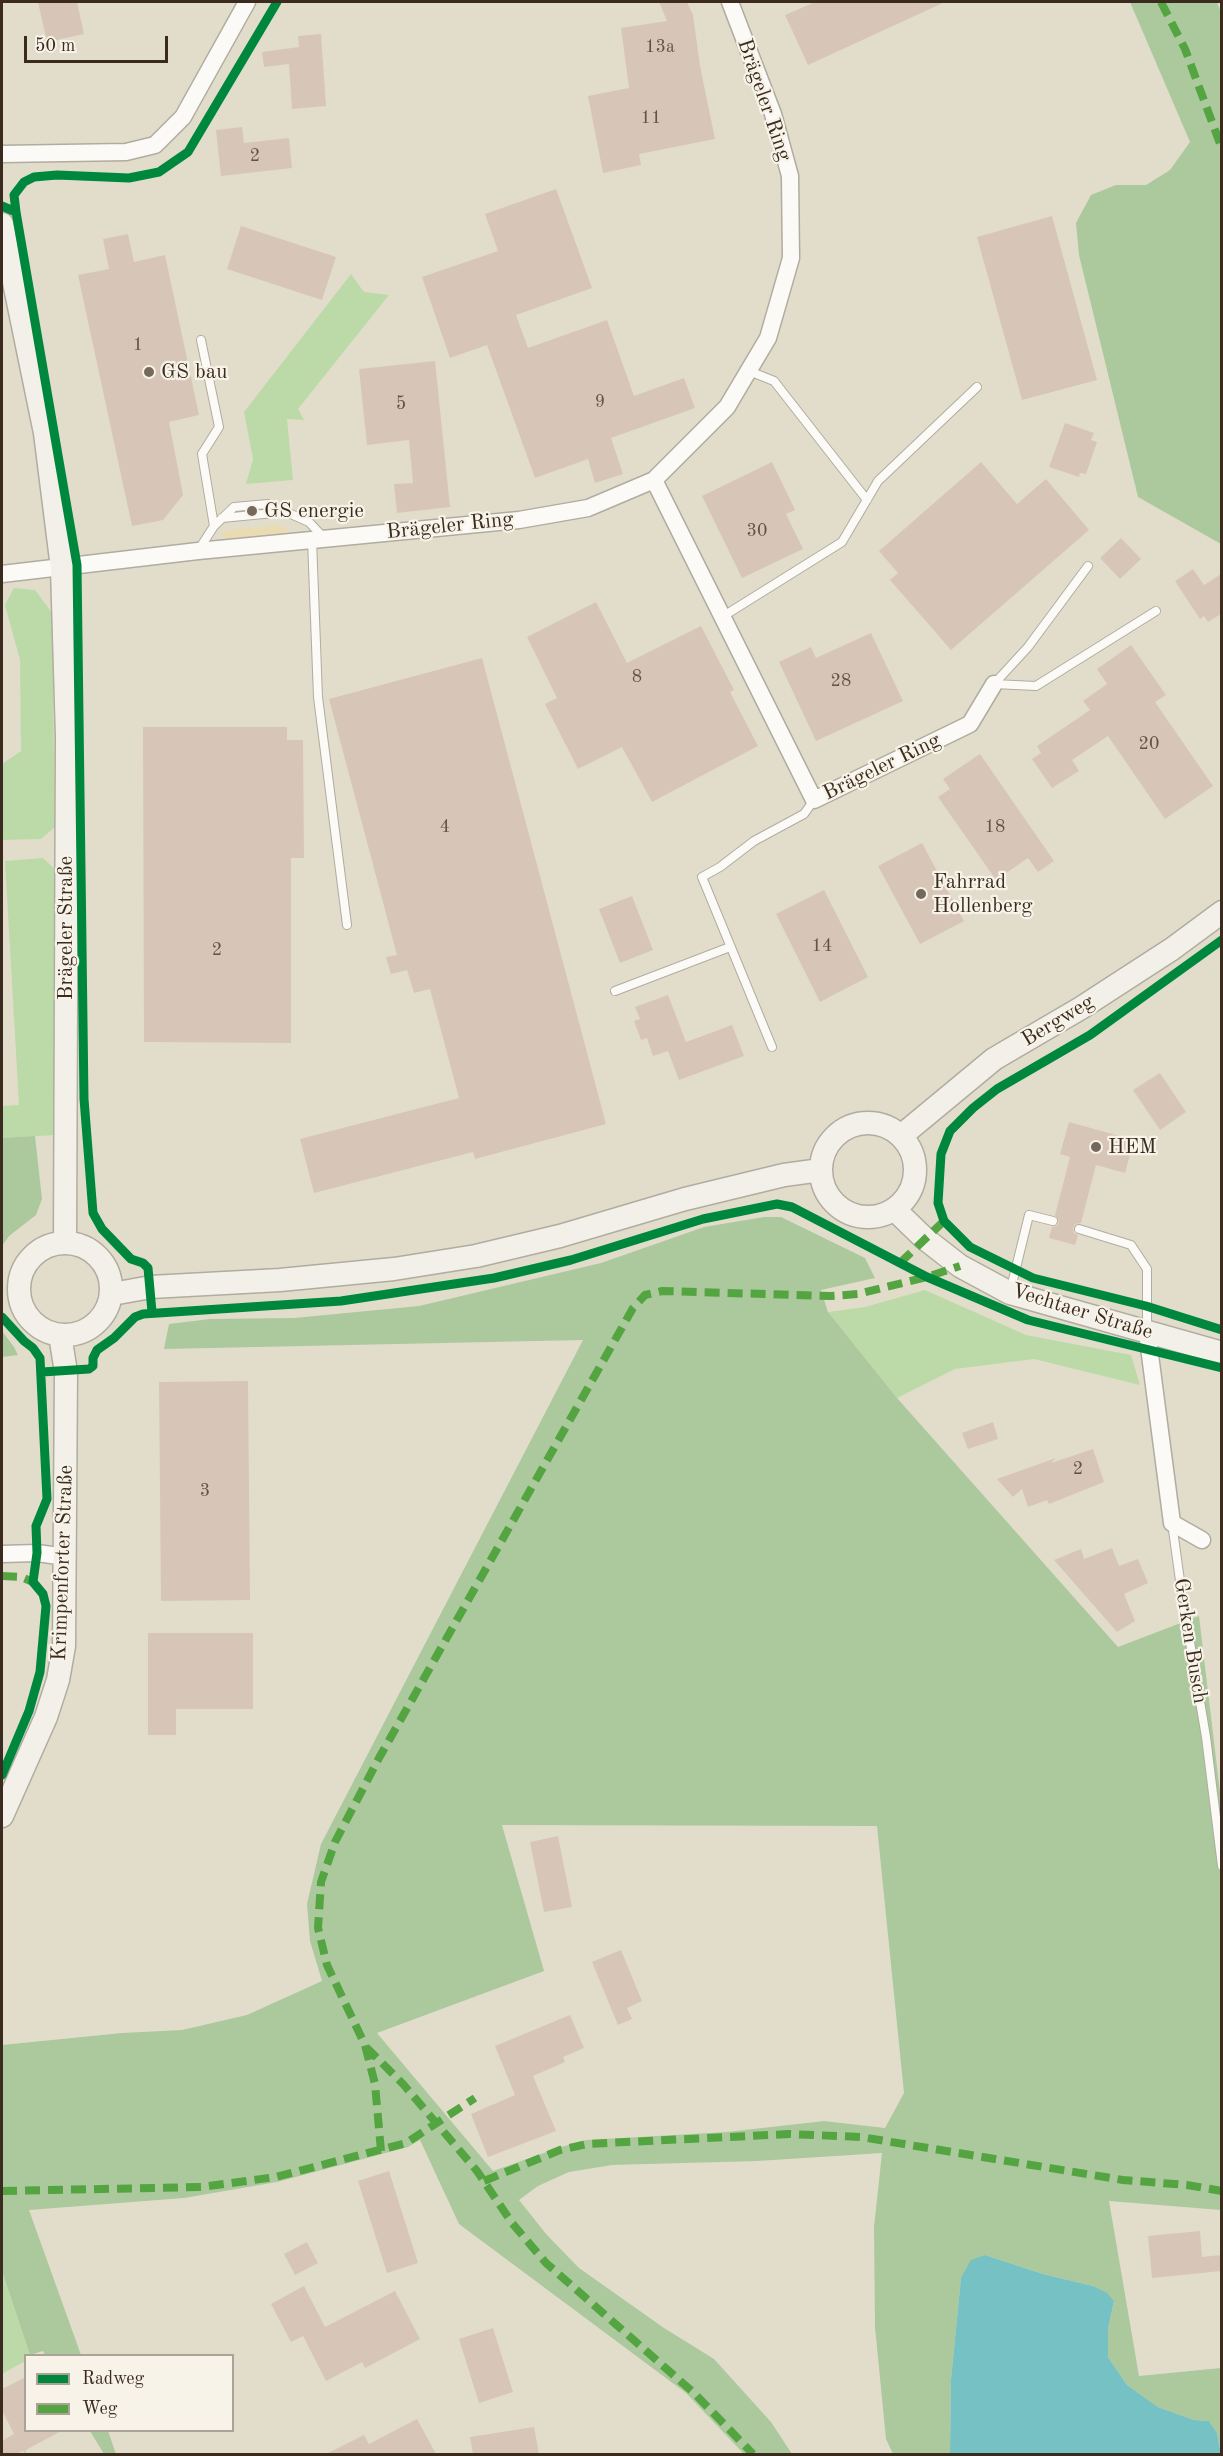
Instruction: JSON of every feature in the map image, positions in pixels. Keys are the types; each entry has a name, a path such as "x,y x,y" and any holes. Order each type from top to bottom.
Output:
{"main road":[{"name":"Brägeler Straße","path":"2,224 45,434 62,568 67,737 65,1243"},
{"name":"Bergweg","path":"901,1136 994,1059 1081,1008 1172,949 1221,912"},
{"path":"863,1123 889,1128 901,1136 912,1154 915,1175 904,1200 894,1209 874,1217 852,1215 840,1208 830,1198 823,1185 820,1170 828,1144 849,1127 863,1123"},
{"path":"112,1294 151,1287 280,1280 394,1269 476,1256 560,1236 685,1199 784,1175 820,1170"},
{"name":"Vechtaer Straße","path":"894,1209 924,1238 960,1266 1010,1293 1221,1353"},
{"path":"65,1243 83,1248 98,1259 107,1272 112,1294 104,1312 94,1325 75,1334 60,1335 40,1329 28,1318 20,1299 10,1286 32,1257 40,1251 65,1243"},
{"name":"Krimpenforter Straße","path":"2,1816 46,1717 58,1680 64,1646 66,1372 60,1335"}],"street":[{"path":"2,154 126,152 155,145 183,117 247,2"},
{"name":"Brägeler Ring","path":"2,574 198,551 519,520 588,508 654,480 727,407 768,338 791,258 790,176 773,114 730,2"},
{"name":"Brägeler Ring","path":"654,480 814,800 970,724 994,684"},
{"name":"Gerken Busch","path":"1147,1332 1172,1522"},
{"path":"1172,1522 1202,1540"},
{"path":"2,1554 37,1553 66,1557"}],"lane":[{"path":"201,340 219,427 202,454 213,526"},
{"path":"749,371 774,381 867,500"},
{"path":"722,617 842,542 878,481 976,387"},
{"path":"198,551 213,526 234,507 268,504 309,522 318,539 318,697 348,925"},
{"path":"994,684 1028,647 1088,566"},
{"path":"994,684 1036,686 1156,610"},
{"path":"772,1047 702,877 720,867 754,841 804,814 814,800"},
{"path":"615,991 729,947"},
{"path":"1010,1293 1029,1215 1053,1221"},
{"path":"1079,1229 1131,1245 1147,1269 1147,1332"},
{"name":"Gerken Busch","path":"1172,1522 1206,1737 1221,1866"}],"green space":[{"path":"1130,2 1217,2 1221,13 1221,544 1138,497 1079,255 1076,223 1091,195 1116,185 1146,185 1170,170 1190,142"},
{"path":"351,274 364,292 389,295 298,409 304,420 287,419 293,480 246,484 253,459 244,412"},
{"path":"14,588 35,590 52,613 55,827 41,839 2,840 2,764 21,751 20,660 5,605"},
{"path":"43,858 57,871 56,1135 2,1138 2,1106 19,1105 5,861"},
{"path":"35,1136 42,1199 36,1215 9,1236 2,1246 2,1138"},
{"path":"764,1217 781,1217 865,1258 875,1278 821,1290 828,1312 897,1398 1118,1647 1199,1616 1222,1809 1221,2210 1109,2201 1139,2376 1221,2368 1221,2452 1217,2433 1209,2421 1194,2420 1158,2407 1127,2385 1108,2357 1108,2329 1114,2301 1093,2286 1043,2274 985,2255 961,2278 951,2379 950,2454 893,2454 886,2439 875,2327 874,2227 882,2153 757,2161 612,2165 569,2172 538,2186 519,2200 547,2235 579,2268 664,2328 714,2359 771,2422 792,2454 744,2454 686,2393 459,2224 420,2140 408,2147 277,2182 184,2198 29,2210 81,2354 44,2354 43,2351 30,2354 2,2271 2,2045 122,2033 182,2030 247,2015 322,1981 310,1941 307,1904 321,1844 583,1340 164,1349 169,1324 210,1319 294,1318 419,1306 601,1263 704,1227","holes":["502,1825 877,1826 904,2093 885,2128 824,2121 727,2132 586,2140 493,2171 377,2033 544,1971"]},
{"path":"925,1290 1026,1335 1131,1355 1140,1385 1034,1359 955,1369 897,1398 828,1312 865,1307"},
{"path":"2,1331 14,1347 18,1355 2,1357"},
{"path":"2,2271 30,2354 24,2354 24,2362 2,2374"},
{"path":"91,2432 108,2432 116,2454 104,2454"}],"sand":[{"path":"281,525 288,529 286,534 226,539 222,535 222,531"}],"water":[{"path":"985,2255 1043,2274 1093,2286 1107,2293 1114,2301 1108,2329 1108,2357 1127,2385 1158,2407 1194,2420 1209,2421 1217,2433 1221,2454 950,2454 951,2379 961,2278 971,2260"}],"building":[{"path":"38,2 77,2 84,34 47,42"},
{"path":"659,2 687,2 693,15 700,66 715,139 639,154 641,165 603,173 588,96 629,88 621,28 667,21"},
{"path":"815,2 945,2 808,65 785,15"},
{"path":"321,34 326,106 292,109 289,64 264,67 262,52 299,47 298,36"},
{"path":"242,127 244,143 289,138 292,168 221,176 216,130"},
{"path":"556,189 592,288 516,315 528,348 607,320 634,396 684,378 695,408 611,438 623,474 595,483 588,459 535,478 487,345 450,358 422,277 498,251 485,214"},
{"path":"1052,216 1097,380 1022,400 977,237"},
{"path":"241,226 336,257 322,300 227,269"},
{"path":"128,234 134,262 165,255 199,415 169,422 183,495 163,520 132,526 78,275 109,269 103,239"},
{"path":"435,361 450,507 397,513 394,484 413,483 409,440 367,445 359,369"},
{"path":"1065,423 1094,433 1091,440 1097,442 1086,474 1080,473 1079,477 1049,467"},
{"path":"772,462 795,510 786,514 803,549 742,578 702,496"},
{"path":"981,462 1017,504 1046,479 1089,530 951,650 890,580 898,573 879,551"},
{"path":"1121,538 1141,559 1120,579 1100,558"},
{"path":"1193,569 1204,585 1221,574 1221,614 1208,622 1204,616 1200,619 1175,581"},
{"path":"596,602 627,663 701,626 734,690 730,692 758,746 652,802 622,747 578,769 545,704 557,698 527,637"},
{"path":"871,633 903,701 816,741 779,662 811,647 816,658"},
{"path":"1131,645 1166,695 1155,702 1213,786 1165,819 1108,736 1072,760 1079,771 1052,788 1032,759 1041,753 1037,746 1090,710 1083,701 1107,684 1097,669"},
{"path":"482,658 606,1124 475,1159 473,1152 314,1193 300,1139 459,1098 430,989 414,993 407,970 391,974 386,957 397,955 329,699"},
{"path":"143,727 287,727 287,740 303,740 304,858 291,858 291,1043 144,1042"},
{"path":"980,754 1054,861 1038,872 1028,858 996,880 938,797 950,789 943,779"},
{"name":"Fahrrad Hollenberg","path":"922,843 964,921 920,944 878,866"},
{"path":"824,890 868,977 820,1002 776,914"},
{"path":"632,896 653,950 620,963 599,909"},
{"path":"668,995 686,1042 732,1025 744,1056 679,1080 668,1051 653,1056 647,1038 641,1040 634,1021 640,1019 635,1007"},
{"path":"1160,1073 1186,1112 1160,1130 1133,1090"},
{"path":"1069,1122 1134,1140 1125,1173 1096,1165 1081,1223 1075,1224 1073,1228 1074,1233 1078,1235 1075,1245 1049,1238 1052,1227 1057,1226 1059,1222 1055,1215 1070,1157 1060,1154"},
{"path":"248,1381 250,1600 161,1601 159,1382"},
{"path":"993,1422 998,1439 968,1449 962,1433"},
{"path":"1093,1449 1104,1482 1049,1504 1047,1500 1028,1507 1022,1489 1013,1497 997,1479 1056,1458 1051,1463"},
{"path":"1112,1548 1119,1566 1138,1559 1148,1583 1124,1594 1135,1621 1117,1632 1054,1560 1081,1549 1084,1559"},
{"path":"148,1633 253,1633 253,1709 176,1709 176,1735 148,1735"},
{"path":"558,1836 572,1907 544,1912 530,1842"},
{"path":"621,1950 642,2001 627,2008 632,2019 618,2025 592,1962"},
{"path":"570,2015 584,2048 563,2057 565,2062 533,2076 556,2131 488,2157 471,2114 515,2095 495,2046"},
{"path":"389,2171 418,2263 387,2273 358,2181"},
{"path":"1200,2231 1202,2257 1221,2255 1221,2271 1152,2278 1148,2236"},
{"path":"307,2242 318,2263 295,2275 284,2254"},
{"path":"304,2286 325,2327 395,2291 420,2339 365,2368 362,2362 326,2381 303,2336 291,2342 271,2304"},
{"path":"493,2328 513,2392 479,2403 459,2339"},
{"path":"24,2378 24,2432 59,2432 26,2450 26,2454 23,2451 16,2454 2,2454 2,2441 14,2434 2,2410 2,2389"},
{"path":"417,2419 436,2454 326,2454 364,2435 369,2444"},
{"path":"534,2427 539,2454 473,2454 470,2437"}],"marked path":[{"path":"1161,2 1185,49 1222,149"},
{"path":"900,1263 944,1221"},
{"path":"381,2151 375,2084 365,2045 327,1965 318,1928 321,1882 335,1842 379,1758 633,1308 645,1295 662,1291 831,1296 858,1294 927,1277 960,1266"},
{"path":"2,1576 21,1577 33,1582"},
{"path":"366,2047 403,2084 477,2171 512,2223 546,2263 694,2393 753,2454"},
{"path":"2,2191 202,2187 276,2177 406,2143 475,2098"},
{"path":"484,2181 560,2150 587,2144 789,2134 861,2137 1123,2180 1187,2185 1222,2191"}],"cycle path":[{"path":"16,212 14,195 24,182 34,177 57,175 129,178 159,172 188,152 277,2"},
{"path":"2,206 16,212 77,565 84,1099 93,1213 102,1229 131,1259 143,1263 148,1268 152,1312"},
{"path":"1222,940 1090,1035 997,1089 973,1108 950,1131 941,1154 938,1203 944,1221 970,1247 1033,1278 1146,1306 1222,1330"},
{"path":"42,1372 89,1369 93,1366 93,1358 97,1350 114,1338 135,1317 143,1314 341,1301 494,1278 571,1260 703,1219 777,1204 792,1207 927,1277 1028,1320 1222,1368"},
{"path":"2,1317 40,1358 47,1499 36,1526 37,1553 33,1582 43,1594 46,1606 40,1672 29,1711 2,1775"}],"place":[{"name":"GS bau","path":"149,372"},
{"name":"GS energie","path":"252,511"},
{"name":"Fahrrad Hollenberg","path":"921,894"},
{"name":"HEM","path":"1096,1147"}]}
